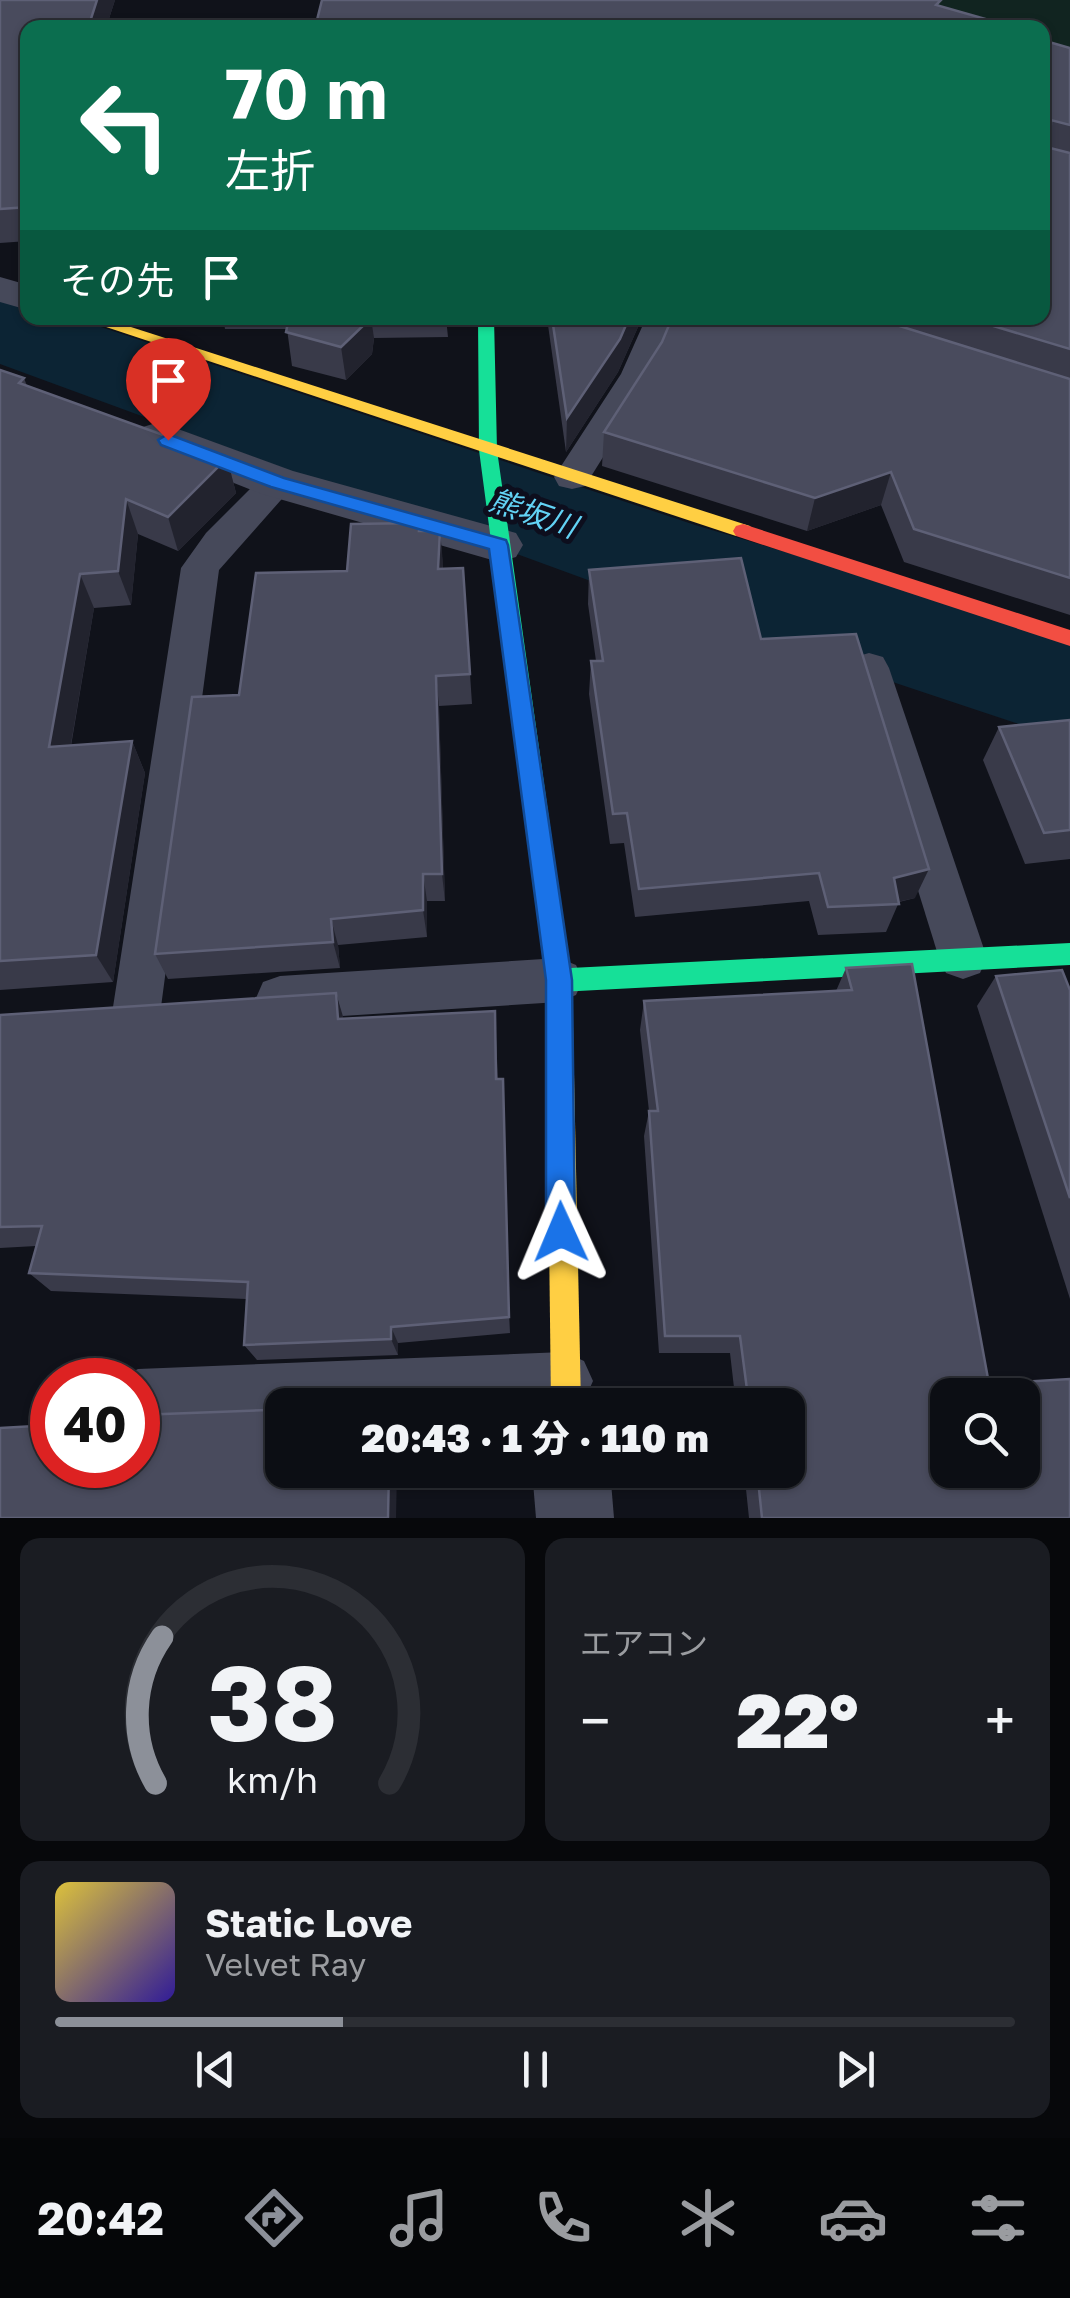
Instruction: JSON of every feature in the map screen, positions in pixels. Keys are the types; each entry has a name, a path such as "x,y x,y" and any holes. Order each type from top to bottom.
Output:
{"street":[{"path":"106,325 490,461 572,477 1070,638"},
{"path":"486,325 490,461 498,545 559,980 564,1388"},
{"path":"112,420 278,483 498,545"},
{"path":"559,980 1070,954"},
{"path":"572,1488 575,1518"}],"lane":[{"path":"572,477 638,374 659,325"},
{"path":"137,1007 200,568 218,542 278,483"},
{"path":"869,668 963,958"},
{"path":"233,1000 559,980"},
{"path":"160,1398 265,1397"}],"green space":[{"path":"687,0 1070,0 1070,142 1050,134 1050,20 743,20"}],"building":[{"path":"0,0 97,0 91,20 20,20 20,208 0,209"},
{"path":"322,0 941,0 936,5 989,20 317,20"},
{"path":"1050,42 1070,48 1070,125 1051,120 1050,148"},
{"path":"1050,148 1070,153 1070,349 990,325 1050,325"},
{"path":"288,325 364,325 341,347 286,332"},
{"path":"553,325 626,325 620,339 567,418"},
{"path":"669,325 896,325 1070,379 1070,578 914,529 891,472 815,498 604,432"},
{"path":"0,370 24,378 19,383 227,458 168,517 126,499 118,571 80,574 49,747 132,741 96,955 0,961"},
{"path":"420,523 419,531 440,531 438,569 463,568 470,674 436,676 442,874 423,874 423,910 331,919 333,942 155,954 192,697 239,695 256,573 347,571 351,524"},
{"path":"741,558 761,639 856,634 929,869 894,878 899,904 828,907 819,873 639,889 627,813 613,814 591,661 603,661 589,570"},
{"path":"1070,720 1070,830 1044,833 999,727"},
{"path":"912,964 988,1378 930,1378 930,1488 1040,1488 1040,1381 1070,1379 1070,1518 762,1518 759,1488 805,1488 805,1388 747,1388 740,1336 665,1336 649,1111 658,1111 644,1001 852,990 846,968"},
{"path":"1062,970 1070,990 1070,1198 996,976"},
{"path":"336,993 338,1019 495,1011 496,1079 503,1079 509,1317 391,1327 391,1339 244,1345 248,1282 29,1273 42,1226 0,1227 0,1015"},
{"path":"265,1410 265,1488 389,1488 388,1518 0,1518 0,1428 30,1426 30,1488 160,1488 160,1414"}],"waterway":[{"name":"熊坂川","path":"0,328 651,556 1070,689"}],"traffic: fast":[{"path":"486,325 488,450 559,979"},
{"path":"559,980 1070,954"}],"traffic: slow":[{"path":"109,325 743,531"},
{"path":"559,979 566,1388"}],"traffic: jam":[{"path":"743,531 1070,638"}],"route":[{"path":"168,440 278,483 498,545 559,980 561,1232"}]}
